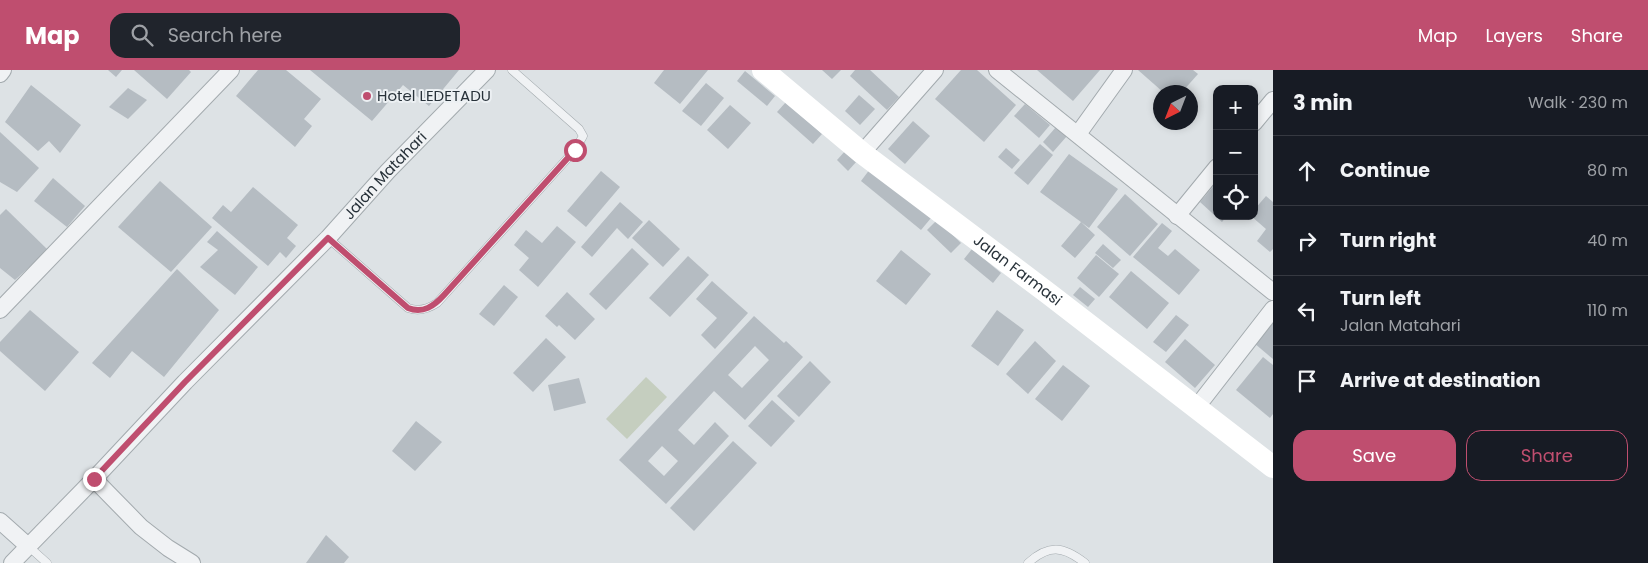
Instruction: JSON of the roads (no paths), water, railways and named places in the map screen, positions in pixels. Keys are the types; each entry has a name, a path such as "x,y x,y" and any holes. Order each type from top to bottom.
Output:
{"street":[{"path":"0,74 4,70"},
{"path":"0,310 231,70"},
{"name":"Jalan Matahari","path":"12,563 185,382 328,238 388,171 486,70"},
{"name":"Jalan Farmasi","path":"763,70 862,152 1273,467"},
{"path":"862,152 935,70"},
{"path":"997,70 1273,292"},
{"path":"1078,134 1124,70"},
{"path":"1258,118 1273,100"},
{"path":"1177,216 1213,172"},
{"path":"1196,408 1273,309"},
{"path":"94,479 141,527 168,548 192,563"},
{"path":"0,522 28,546"}],"lane":[{"path":"328,238 408,308 419,311 437,303 575,150 583,136 579,129 512,70"},
{"path":"28,546 47,563"},
{"path":"1028,563 1042,552 1054,549 1063,549 1085,563"}],"place":[{"name":"Hotel LEDETADU","path":"367,96"}]}
